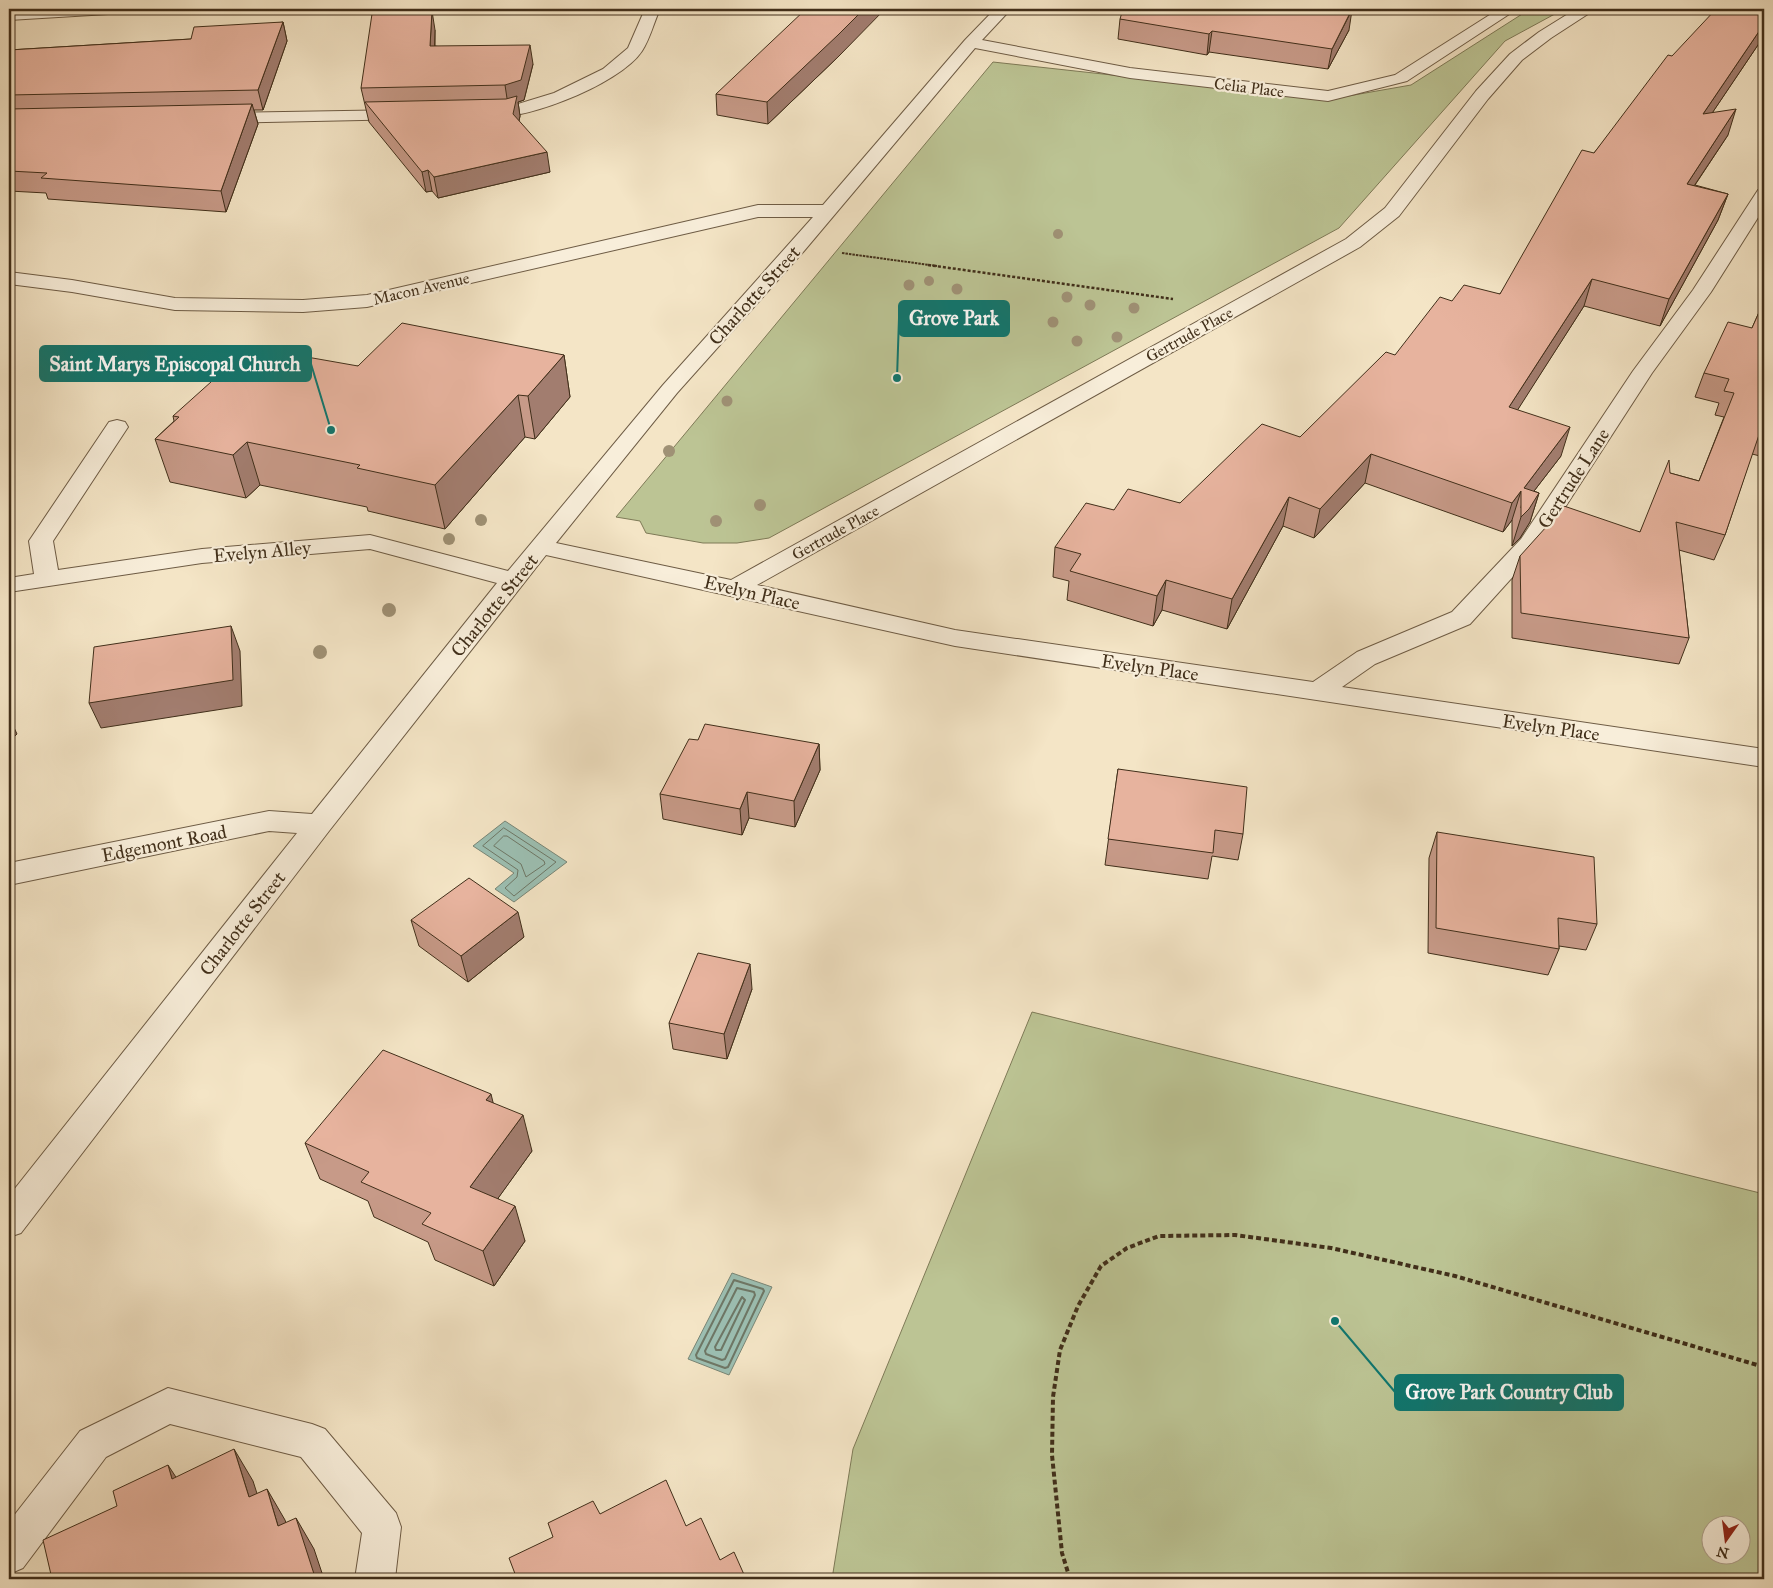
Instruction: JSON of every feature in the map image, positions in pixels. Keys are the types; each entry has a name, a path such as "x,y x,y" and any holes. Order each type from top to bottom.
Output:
{"street":[{"path":"9,15 108,9"},
{"path":"470,113 509,112 560,97 609,72 635,50 652,9"},
{"name":"Charlotte Street","path":"9,1222 513,580 670,390 797,247 970,43 1003,9"},
{"name":"Celia Place","path":"970,43 1130,73 1328,96 1401,78 1509,9"},
{"name":"Gertrude Place","path":"734,588 1353,243 1392,212 1482,95 1516,57 1545,35 1586,9"},
{"path":"206,119 421,114"},
{"name":"Gertrude Lane","path":"1317,692 1366,658 1461,618 1530,544 1642,371 1701,292 1764,194"},
{"name":"Macon Avenue","path":"9,278 72,286 175,304 303,306 367,300 758,210 828,211"},
{"path":"47,579 41,541 117,427"},
{"name":"Evelyn Alley","path":"9,585 202,556 370,542 513,580"},
{"name":"Evelyn Place","path":"541,547 955,638 1764,758"},
{"name":"Edgemont Road","path":"9,874 269,821 320,824"},
{"path":"9,1554 93,1444 168,1406 312,1442 382,1527 375,1579"}],"path":[{"path":"797,247 1236,308"},
{"path":"1070,1579 1062,1553 1052,1455 1053,1397 1060,1350 1078,1306 1101,1266 1127,1248 1159,1236 1235,1235 1331,1248 1455,1276 1764,1367"}],"green space":[{"path":"1530,9 1564,9 1505,41 1339,228 769,538 737,543 703,543 646,533 640,521 616,517 993,62 1331,99 1411,85"},
{"path":"1032,1012 1764,1194 1764,1579 832,1579 853,1449"}],"water":[{"path":"505,821 567,862 514,902 495,889 514,873 473,846"},
{"path":"732,1273 772,1287 729,1375 688,1359"}],"building":[{"path":"806,9 864,9 767,102 716,94"},
{"path":"1123,9 1352,9 1332,49 1212,31 1209,34 1120,19"},
{"path":"1716,9 1764,9 1764,24 1703,114 1736,109 1687,184 1728,194 1669,299 1592,279 1509,407 1570,427 1524,488 1539,493 1529,509 1521,517 1521,491 1512,503 1371,454 1320,509 1289,497 1232,599 1166,580 1157,596 1070,571 1081,554 1055,547 1086,503 1114,510 1128,489 1180,503 1262,424 1300,437 1386,352 1395,355 1440,297 1452,301 1464,285 1500,294 1582,150 1594,153 1668,55 1672,56"},
{"path":"432,11 430,46 530,45 521,80 505,85 361,88 372,14"},
{"path":"283,22 258,90 9,95 9,50 191,39 194,27"},
{"path":"517,96 513,114 547,152 434,177 428,170 422,172 365,102 506,99"},
{"path":"252,104 221,191 41,178 47,173 9,171 9,109"},
{"path":"1764,301 1764,430 1761,429 1725,535 1676,522 1689,638 1521,613 1520,556 1547,526 1561,505 1640,532 1669,460 1670,473 1699,481 1734,393 1724,391 1729,379 1704,373 1728,322 1752,328"},
{"path":"402,323 564,355 528,396 518,395 435,485 357,468 360,465 247,442 233,455 155,439 179,417 173,416 250,347 358,366"},
{"path":"231,626 233,680 89,703 94,647"},
{"path":"705,724 819,744 794,801 747,792 740,809 660,794 689,739 698,740"},
{"path":"1118,769 1247,787 1243,834 1215,830 1213,853 1108,839"},
{"path":"1437,832 1594,857 1597,924 1558,918 1559,949 1436,928"},
{"path":"469,878 518,912 461,956 411,920"},
{"path":"698,953 750,964 724,1034 669,1023"},
{"path":"383,1050 491,1094 486,1100 523,1115 470,1187 515,1206 483,1251 422,1224 431,1213 361,1182 369,1172 305,1143"},
{"path":"234,1449 249,1497 267,1489 278,1526 296,1518 314,1574 303,1579 52,1579 43,1540 117,1506 113,1491 168,1465 172,1479"},
{"path":"666,1480 686,1526 701,1518 720,1560 734,1552 746,1579 517,1579 509,1558 553,1537 548,1523 593,1501 600,1514"}],"place":[{"name":"Grove Park","path":"897,378"},
{"name":"Saint Marys Episcopal Church","path":"331,430"},
{"name":"Grove Park Country Club","path":"1335,1321"}]}
